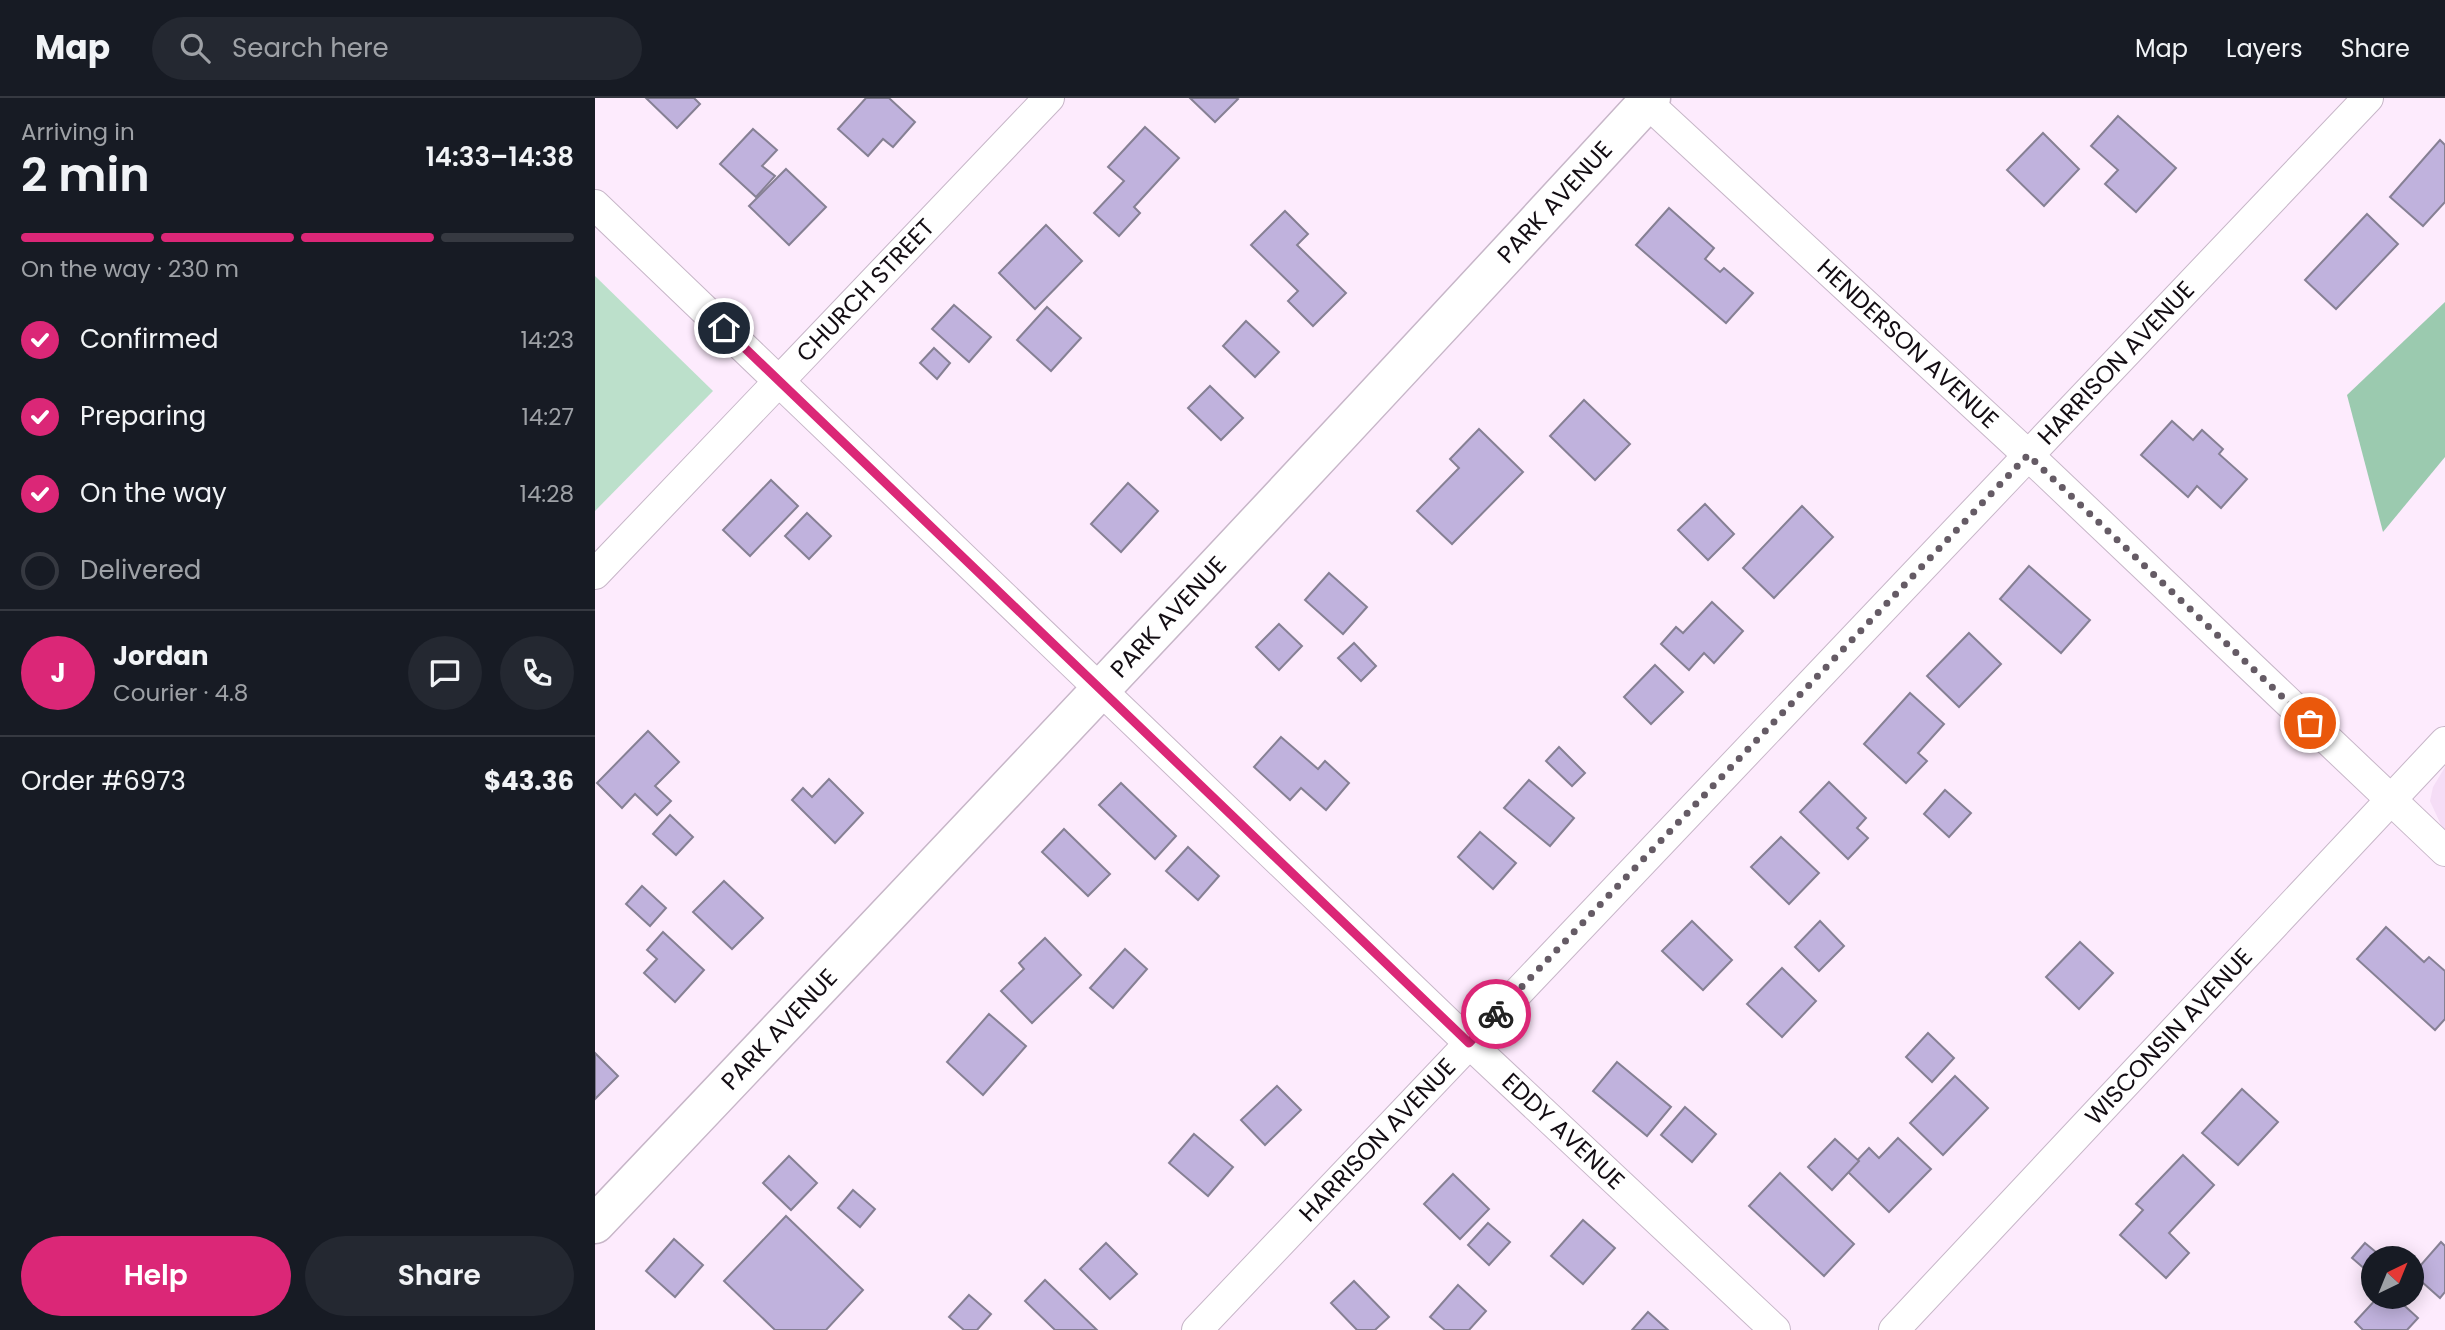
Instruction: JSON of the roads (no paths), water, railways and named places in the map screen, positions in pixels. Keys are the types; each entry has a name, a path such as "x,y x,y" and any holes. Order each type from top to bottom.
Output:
{"street":[{"name":"CHURCH STREET","path":"595,574 1049,98"},
{"name":"HARRISON AVENUE","path":"1197,1330 2368,98"},
{"name":"HENDERSON AVENUE","path":"1647,100 2028,455 2445,851"},
{"name":"PARK AVENUE","path":"595,1224 1101,690 1489,275 1647,100"},
{"name":"EDDY AVENUE","path":"595,205 1469,1043 1775,1330"},
{"name":"WISCONSIN AVENUE","path":"1894,1330 2445,742"}]}
